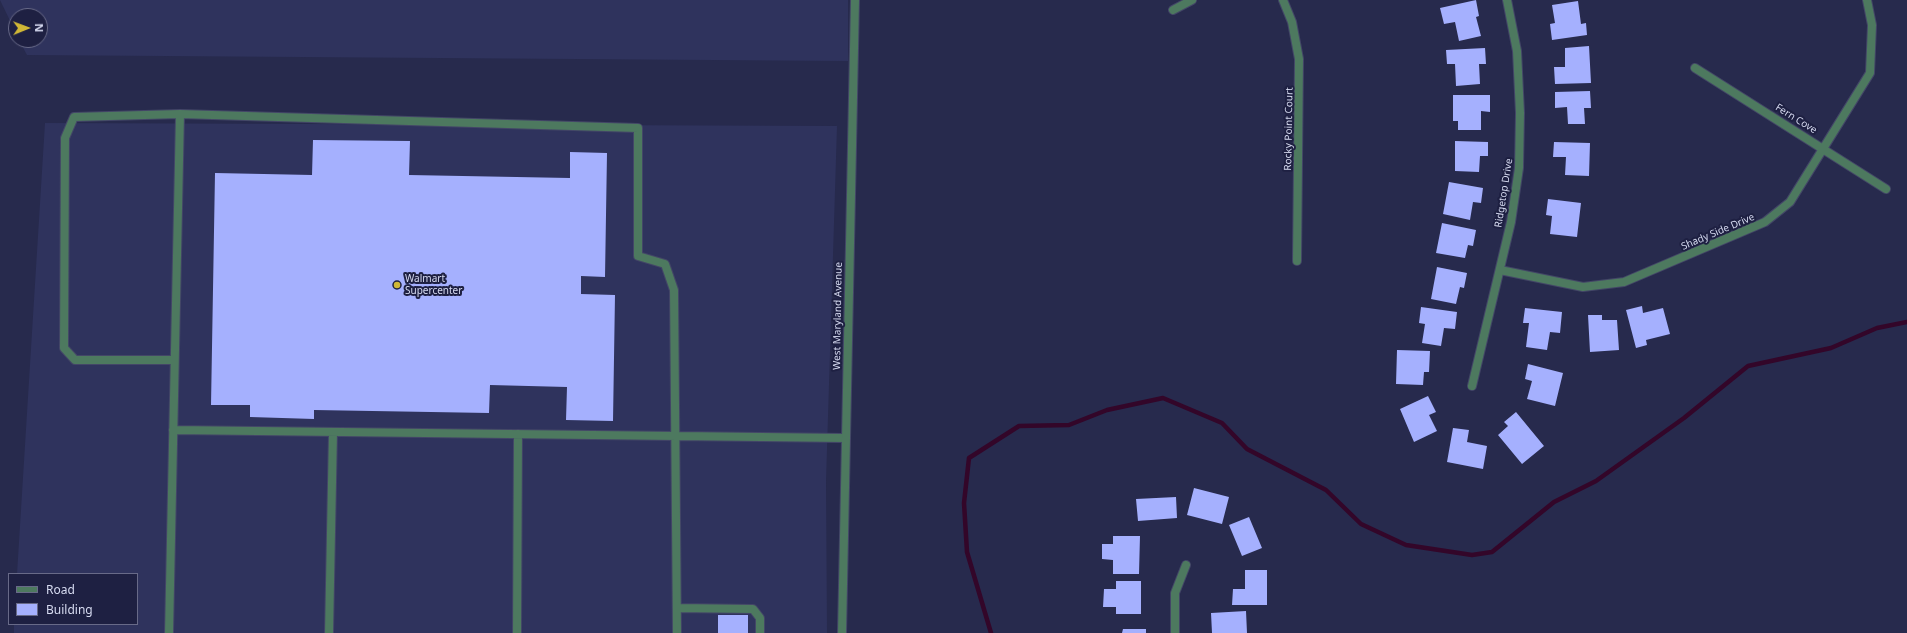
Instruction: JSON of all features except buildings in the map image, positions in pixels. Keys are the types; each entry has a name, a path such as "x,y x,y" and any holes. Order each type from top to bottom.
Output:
{"street":[{"name":"West Maryland Avenue","path":"842,633 855,0"},
{"path":"1173,10 1192,0"},
{"name":"Rocky Point Court","path":"1283,0 1292,22 1299,59 1297,261"},
{"name":"Ridgetop Drive","path":"1472,386 1511,222 1520,168 1520,113 1517,51 1507,0"},
{"name":"Shady Side Drive","path":"1500,270 1583,287 1624,282 1765,222 1790,202 1870,72 1872,25 1867,0"},
{"name":"Fern Cove","path":"1695,68 1886,189"},
{"path":"174,360 75,360 64,348 65,138 74,117 180,114 638,128 638,256 664,264 674,290 677,633"},
{"path":"169,633 180,114"},
{"path":"173,430 846,438"},
{"path":"329,633 333,432"},
{"path":"517,633 518,434"},
{"path":"1175,633 1175,593 1186,565"},
{"path":"677,608 753,609 760,618 760,633"}],"shaded area":[{"path":"0,0 848,0 848,61 27,55 23,48 48,48 48,8 8,8 8,16"},
{"path":"45,123 837,126 826,481 827,633 14,633 14,625 138,625 138,573 17,573"}],"waterway":[{"path":"991,633 967,552 964,503 969,458 1019,426 1069,425 1107,410 1163,398 1222,423 1247,449 1326,490 1361,524 1406,545 1472,555 1492,552 1554,502 1596,481 1684,418 1748,366 1831,348 1877,328 1907,322"}],"place":[{"name":"Walmart Supercenter","path":"397,285"}]}
